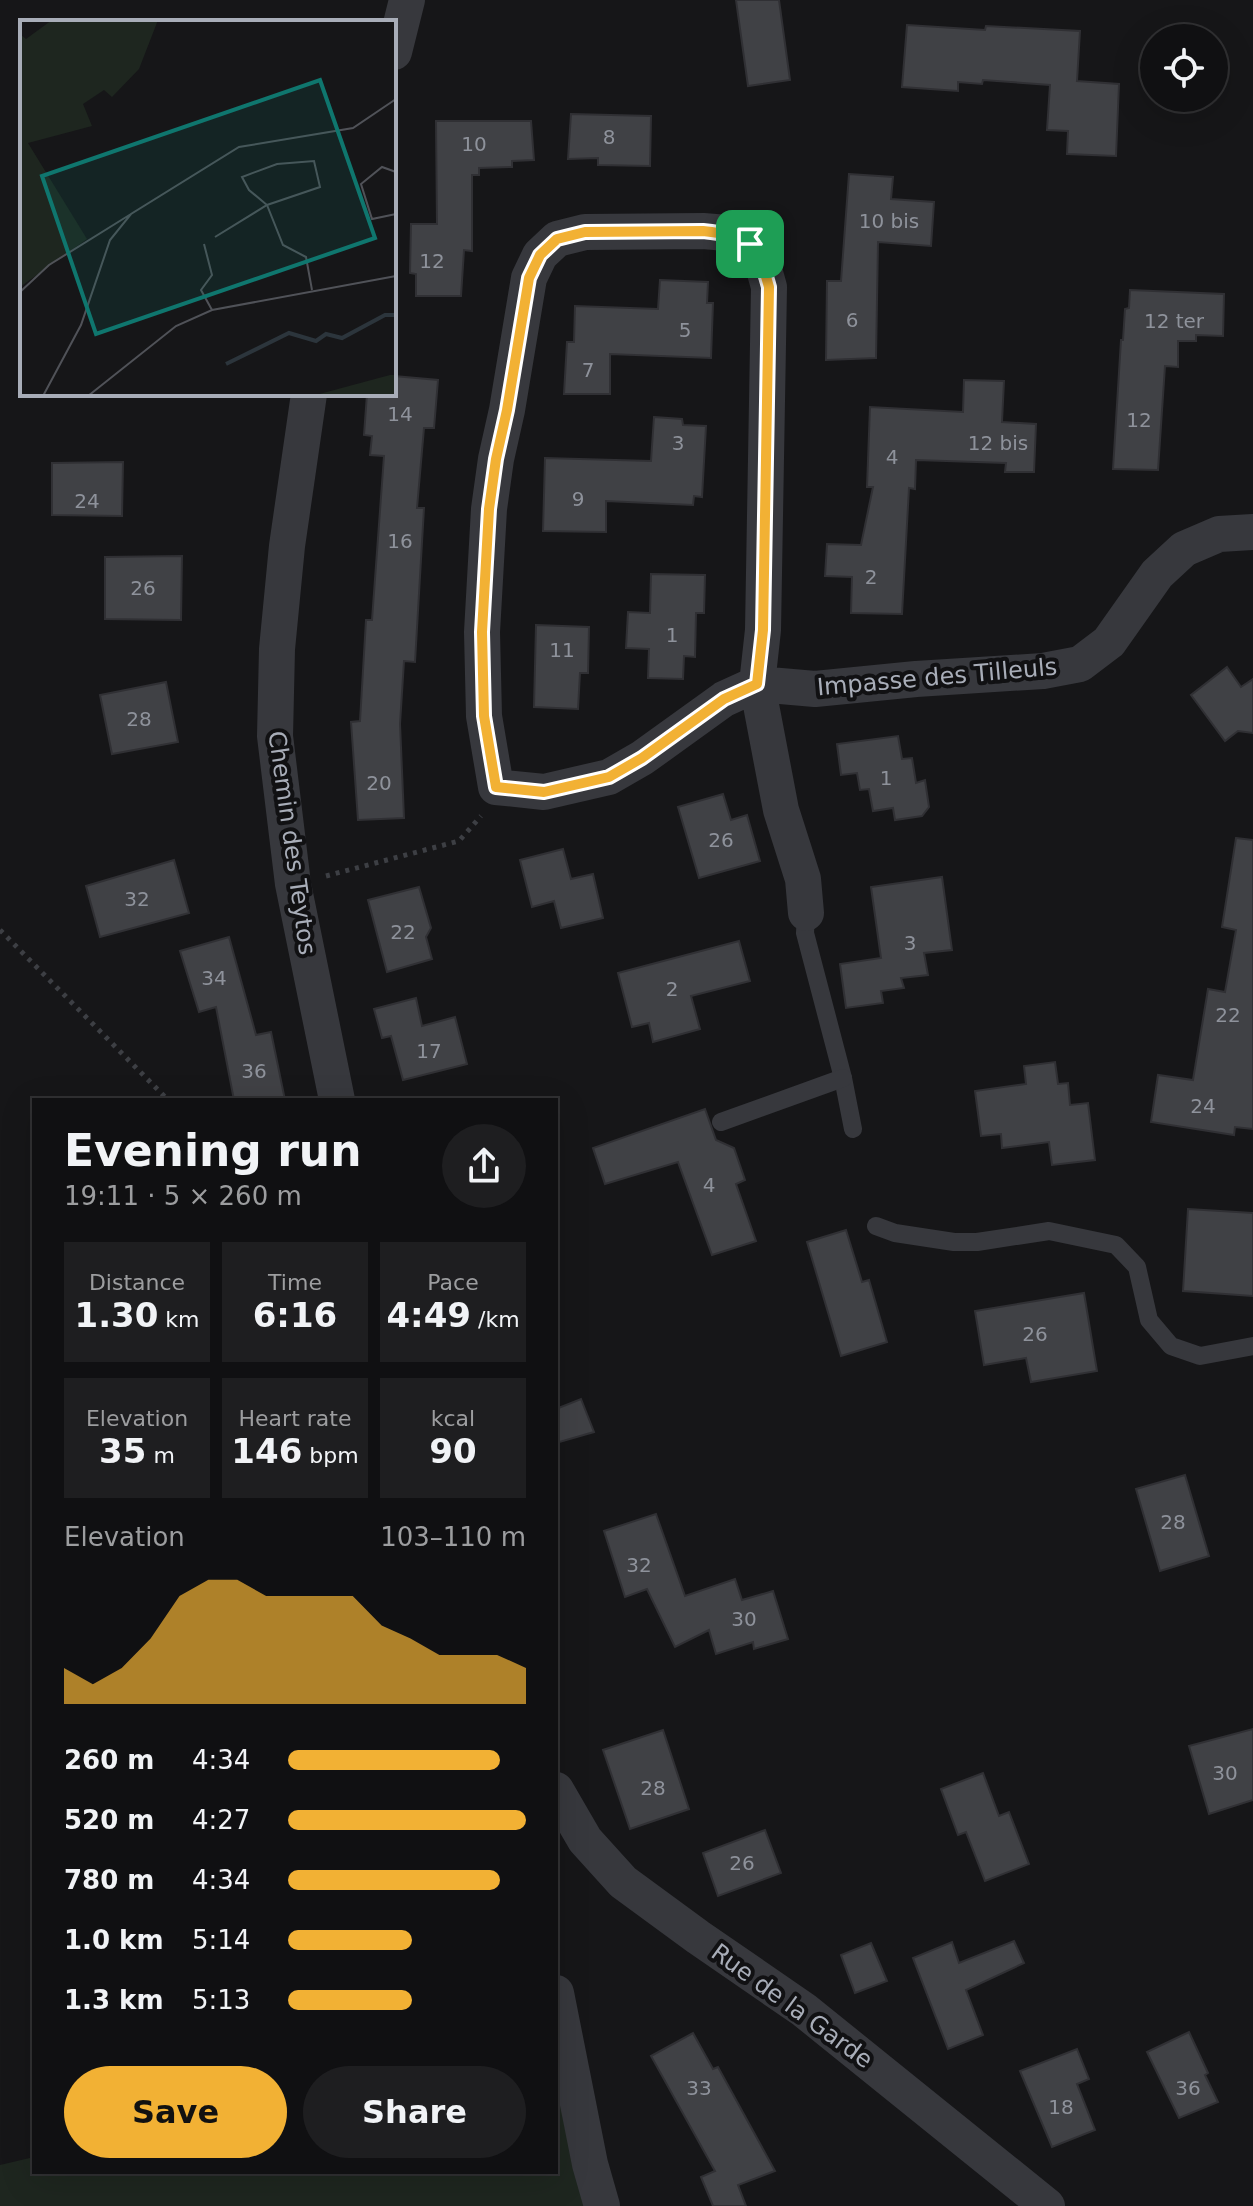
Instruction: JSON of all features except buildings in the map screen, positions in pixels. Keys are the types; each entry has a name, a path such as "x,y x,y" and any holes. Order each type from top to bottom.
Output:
{"street":[{"path":"396,44 407,0"},
{"path":"757,684 724,699 642,758 609,777 544,792 496,787 484,716 482,632 489,509 529,278 540,255 557,239 585,232 727,233 750,244 762,262 769,287 763,630 757,684 781,810 803,879 806,913"},
{"name":"Chemin des Teytos","path":"309,396 287,546 277,649 275,736 293,884 337,1098"},
{"name":"Impasse des Tilleuls","path":"757,684 815,689 1043,671 1080,664 1109,642 1157,574 1184,549 1219,534 1253,532"},
{"name":"Rue de la Garde","path":"558,1793 585,1840 623,1882 804,2010 1047,2206"},
{"path":"558,2003 590,2164 602,2206"}],"lane":[{"path":"806,913 805,933 843,1078 853,1129"},
{"path":"721,1122 843,1078"},
{"path":"876,1226 895,1233 954,1242 977,1242 1049,1231 1116,1245 1137,1267 1149,1320 1171,1346 1200,1356 1253,1346"}],"path":[{"path":"293,884 459,841 482,814 496,787"},
{"path":"0,930 166,1098"}],"shaded area":[{"path":"558,2052 584,2206 0,2206 0,2165 32,2157 32,2174 558,2174"}],"route":[{"path":"703,231 727,233 750,244 762,262 769,287 763,630 757,684 724,699 642,758 609,777 544,792 496,787 484,716 482,632 489,509 529,278 540,255 557,239 585,232 703,231"}]}
